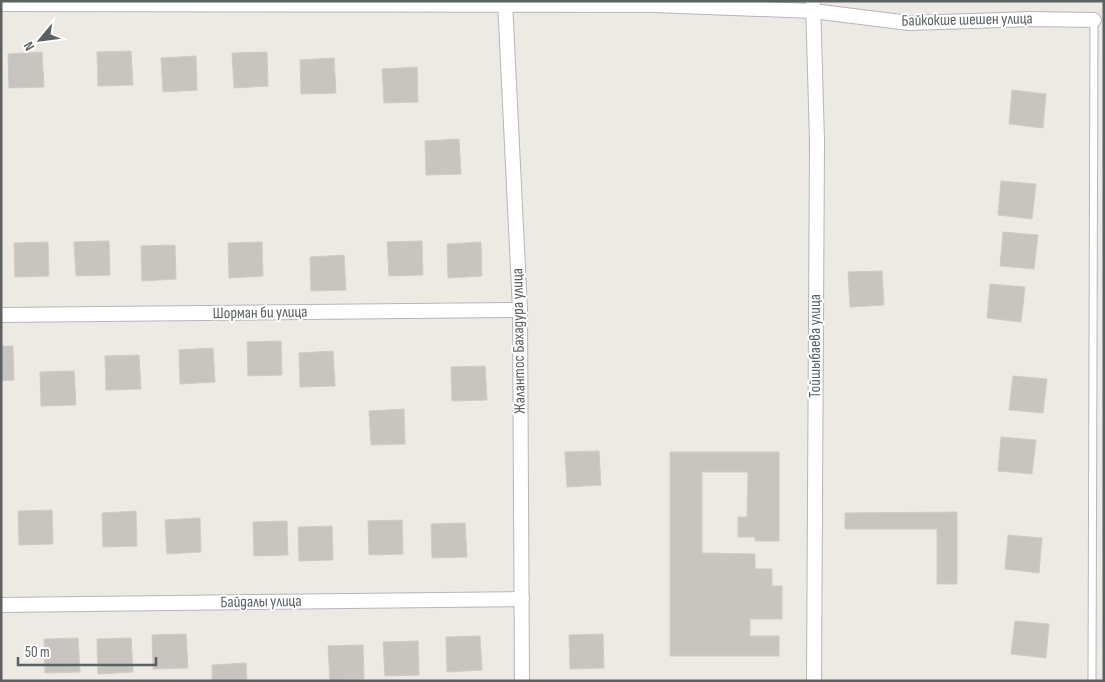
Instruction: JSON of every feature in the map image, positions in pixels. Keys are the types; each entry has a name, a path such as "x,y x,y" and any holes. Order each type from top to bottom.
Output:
{"street":[{"name":"Байкокше шешен улица","path":"1,4 260,2 813,6 909,23 1030,19 1094,20"},
{"name":"Жалантос Бахадура улица","path":"505,3 520,310 522,681"},
{"name":"Тойшыбаева улица","path":"813,6 817,141 814,681"},
{"name":"Шорман би улица","path":"1,315 520,310"},
{"name":"Байдалы улица","path":"1,605 522,600"}],"lane":[{"path":"1092,681 1094,20"}],"building":[{"path":"131,51 133,85 98,86 97,52"},
{"path":"42,52 44,87 9,88 8,54"},
{"path":"267,52 268,86 234,88 232,53"},
{"path":"196,56 197,90 163,92 161,58"},
{"path":"334,58 336,93 301,94 300,60"},
{"path":"417,67 418,102 384,103 382,69"},
{"path":"1012,90 1046,94 1043,128 1009,124"},
{"path":"459,139 461,174 426,175 425,141"},
{"path":"1001,181 1036,184 1032,219 998,215"},
{"path":"1003,232 1038,235 1034,269 1000,266"},
{"path":"109,241 110,275 76,276 74,242"},
{"path":"422,241 423,275 389,276 387,242"},
{"path":"48,242 49,276 15,277 14,243"},
{"path":"262,242 263,276 229,278 228,243"},
{"path":"481,242 482,276 448,278 447,244"},
{"path":"175,245 176,279 142,281 141,246"},
{"path":"344,255 346,290 311,291 310,257"},
{"path":"882,271 884,305 850,307 848,272"},
{"path":"990,284 1025,287 1021,322 987,318"},
{"path":"281,341 282,375 248,376 247,342"},
{"path":"1,346 13,346 14,380 1,381"},
{"path":"213,348 215,382 180,384 179,350"},
{"path":"333,351 335,386 300,387 299,353"},
{"path":"139,355 141,389 106,390 105,356"},
{"path":"485,366 487,400 452,401 451,367"},
{"path":"74,371 76,405 41,406 40,372"},
{"path":"1013,376 1047,379 1043,413 1009,410"},
{"path":"404,409 405,444 371,445 369,411"},
{"path":"1001,437 1036,440 1032,474 998,471"},
{"path":"599,451 601,485 567,487 565,452"},
{"path":"670,452 779,452 779,541 755,541 755,537 738,537 738,517 747,517 748,472 702,472 702,553 755,554 755,569 772,569 772,586 782,586 782,619 750,619 750,636 779,636 779,656 670,656"},
{"path":"52,510 53,544 19,545 18,511"},
{"path":"136,511 137,546 103,547 102,513"},
{"path":"957,512 957,584 937,584 937,529 845,529 845,513"},
{"path":"200,518 201,552 167,554 165,520"},
{"path":"402,520 403,554 369,555 368,521"},
{"path":"287,521 288,555 254,556 253,522"},
{"path":"465,523 467,557 432,558 431,524"},
{"path":"332,526 333,560 299,561 298,527"},
{"path":"1008,535 1042,538 1039,573 1005,569"},
{"path":"1015,621 1049,624 1046,658 1011,654"},
{"path":"186,634 188,668 153,669 152,635"},
{"path":"603,634 604,668 570,669 569,635"},
{"path":"480,636 482,670 447,672 446,637"},
{"path":"78,638 80,672 45,673 44,639"},
{"path":"131,638 133,672 98,674 97,639"},
{"path":"418,641 419,675 385,676 383,642"},
{"path":"363,645 364,679 330,681 328,646"},
{"path":"246,663 247,681 212,681 212,665"}]}
